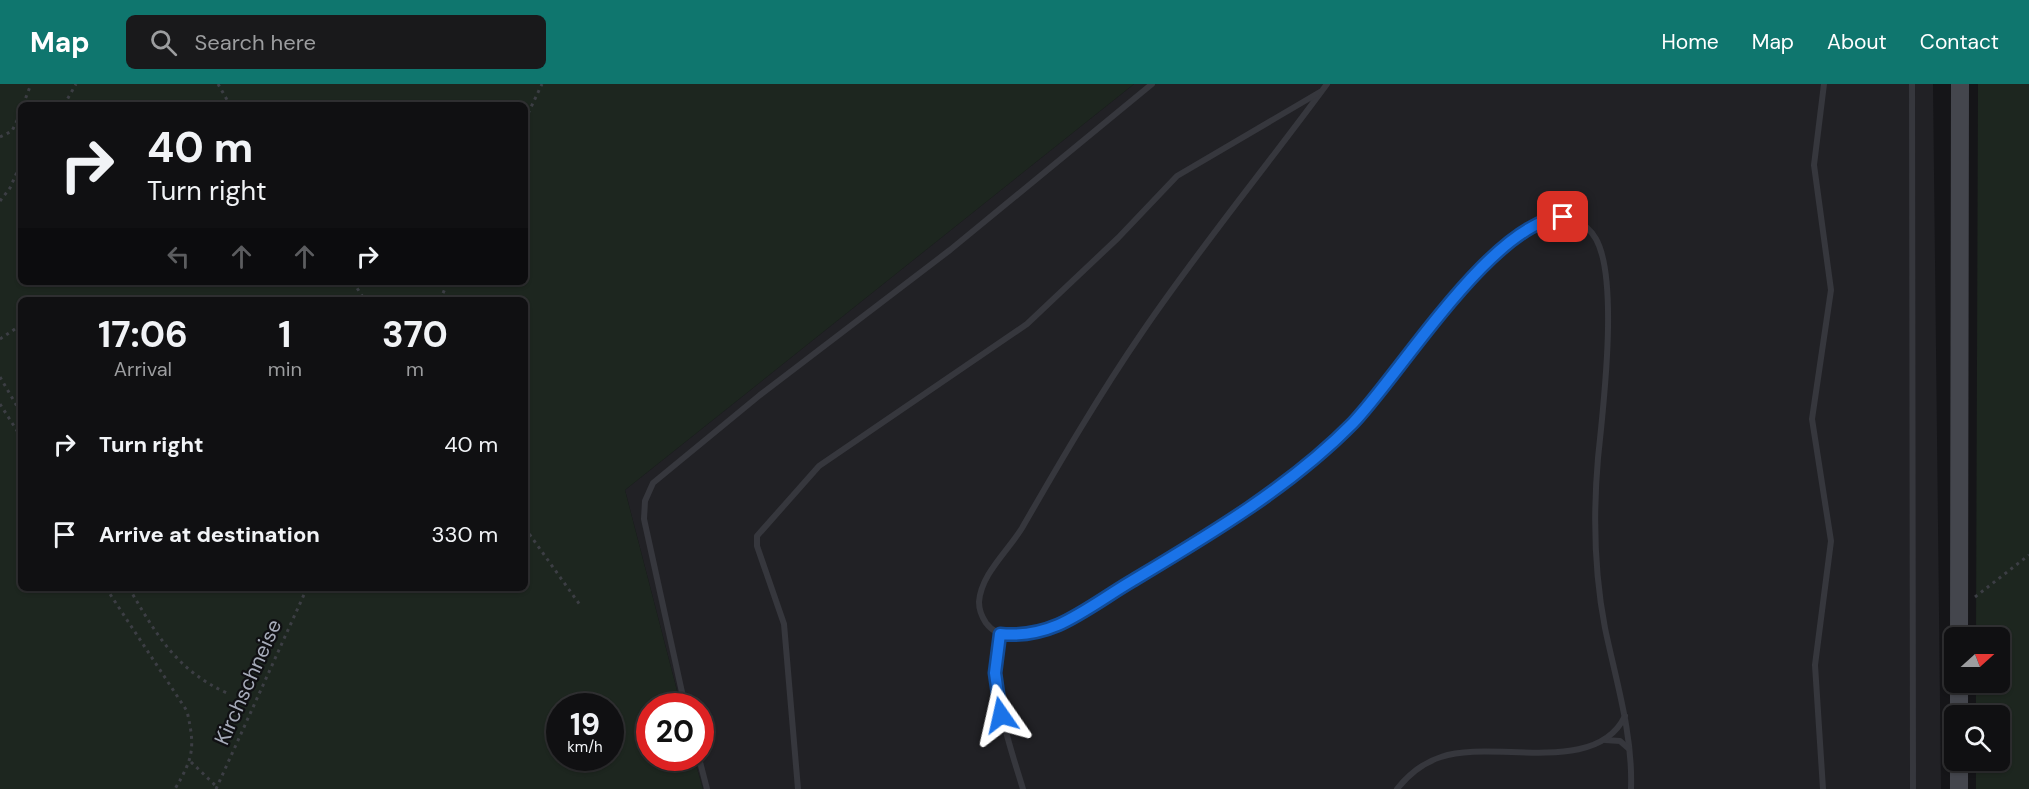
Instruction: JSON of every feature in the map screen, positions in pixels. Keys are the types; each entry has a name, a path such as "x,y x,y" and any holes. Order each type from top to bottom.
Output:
{"main road":[{"path":"1959,627 1960,84"},
{"path":"1959,771 1959,789"}],"lane":[{"path":"682,693 644,519 645,501 653,483 760,395 950,250 1152,84"},
{"path":"1327,84 1234,204 1142,332 1014,541 989,574 979,603 982,617 990,628 1000,634 1030,633 1058,625 1190,546 1260,499 1350,426 1471,279 1499,252 1529,227 1551,217 1563,217 1582,223 1596,239 1606,274 1606,349 1597,474 1596,559 1605,627 1625,716 1631,789"},
{"path":"1823,789 1815,664 1831,541 1812,419 1831,290 1814,165 1824,84"},
{"path":"1912,84 1913,789"},
{"path":"798,789 784,624 757,546 757,536 819,465 1027,324 1118,238 1177,176 1322,90"},
{"path":"1000,634 996,686 1023,789"},
{"path":"1605,740 1617,730 1625,716"},
{"path":"1397,789 1419,767 1442,756 1469,752 1521,754 1562,750 1605,740 1620,741 1629,749"},
{"path":"702,771 707,789"}],"path":[{"path":"23,102 30,84"},
{"path":"66,102 76,84"},
{"path":"218,84 228,102"},
{"path":"528,114 542,84"},
{"path":"0,137 12,131 18,118"},
{"path":"0,201 10,188 18,170"},
{"path":"0,339 18,327"},
{"path":"0,377 18,408"},
{"path":"0,404 18,431"},
{"path":"528,532 580,605"},
{"path":"1959,609 2029,555"},
{"path":"108,591 187,711 192,732 191,762 176,789"},
{"path":"131,591 158,638 185,669 227,693"},
{"name":"Kirchschneise","path":"217,788 306,591"},
{"path":"191,762 217,788"}],"shaded area":[{"path":"0,84 1134,84 625,490 678,693 636,693 636,771 698,771 703,789 0,789"},
{"path":"1134,84 1933,84 1941,789 703,789 698,771 714,771 714,693 678,693 625,490"},
{"path":"1978,84 2029,84 2029,789 1976,789 1976,771 2010,771 2010,705 1976,705 1976,693 2010,693 2010,627 1976,627"}],"route":[{"path":"1001,715 995,673 1000,634 1030,633 1058,625 1190,546 1260,499 1350,426 1471,279 1514,238 1529,227 1551,217 1563,217"}]}
